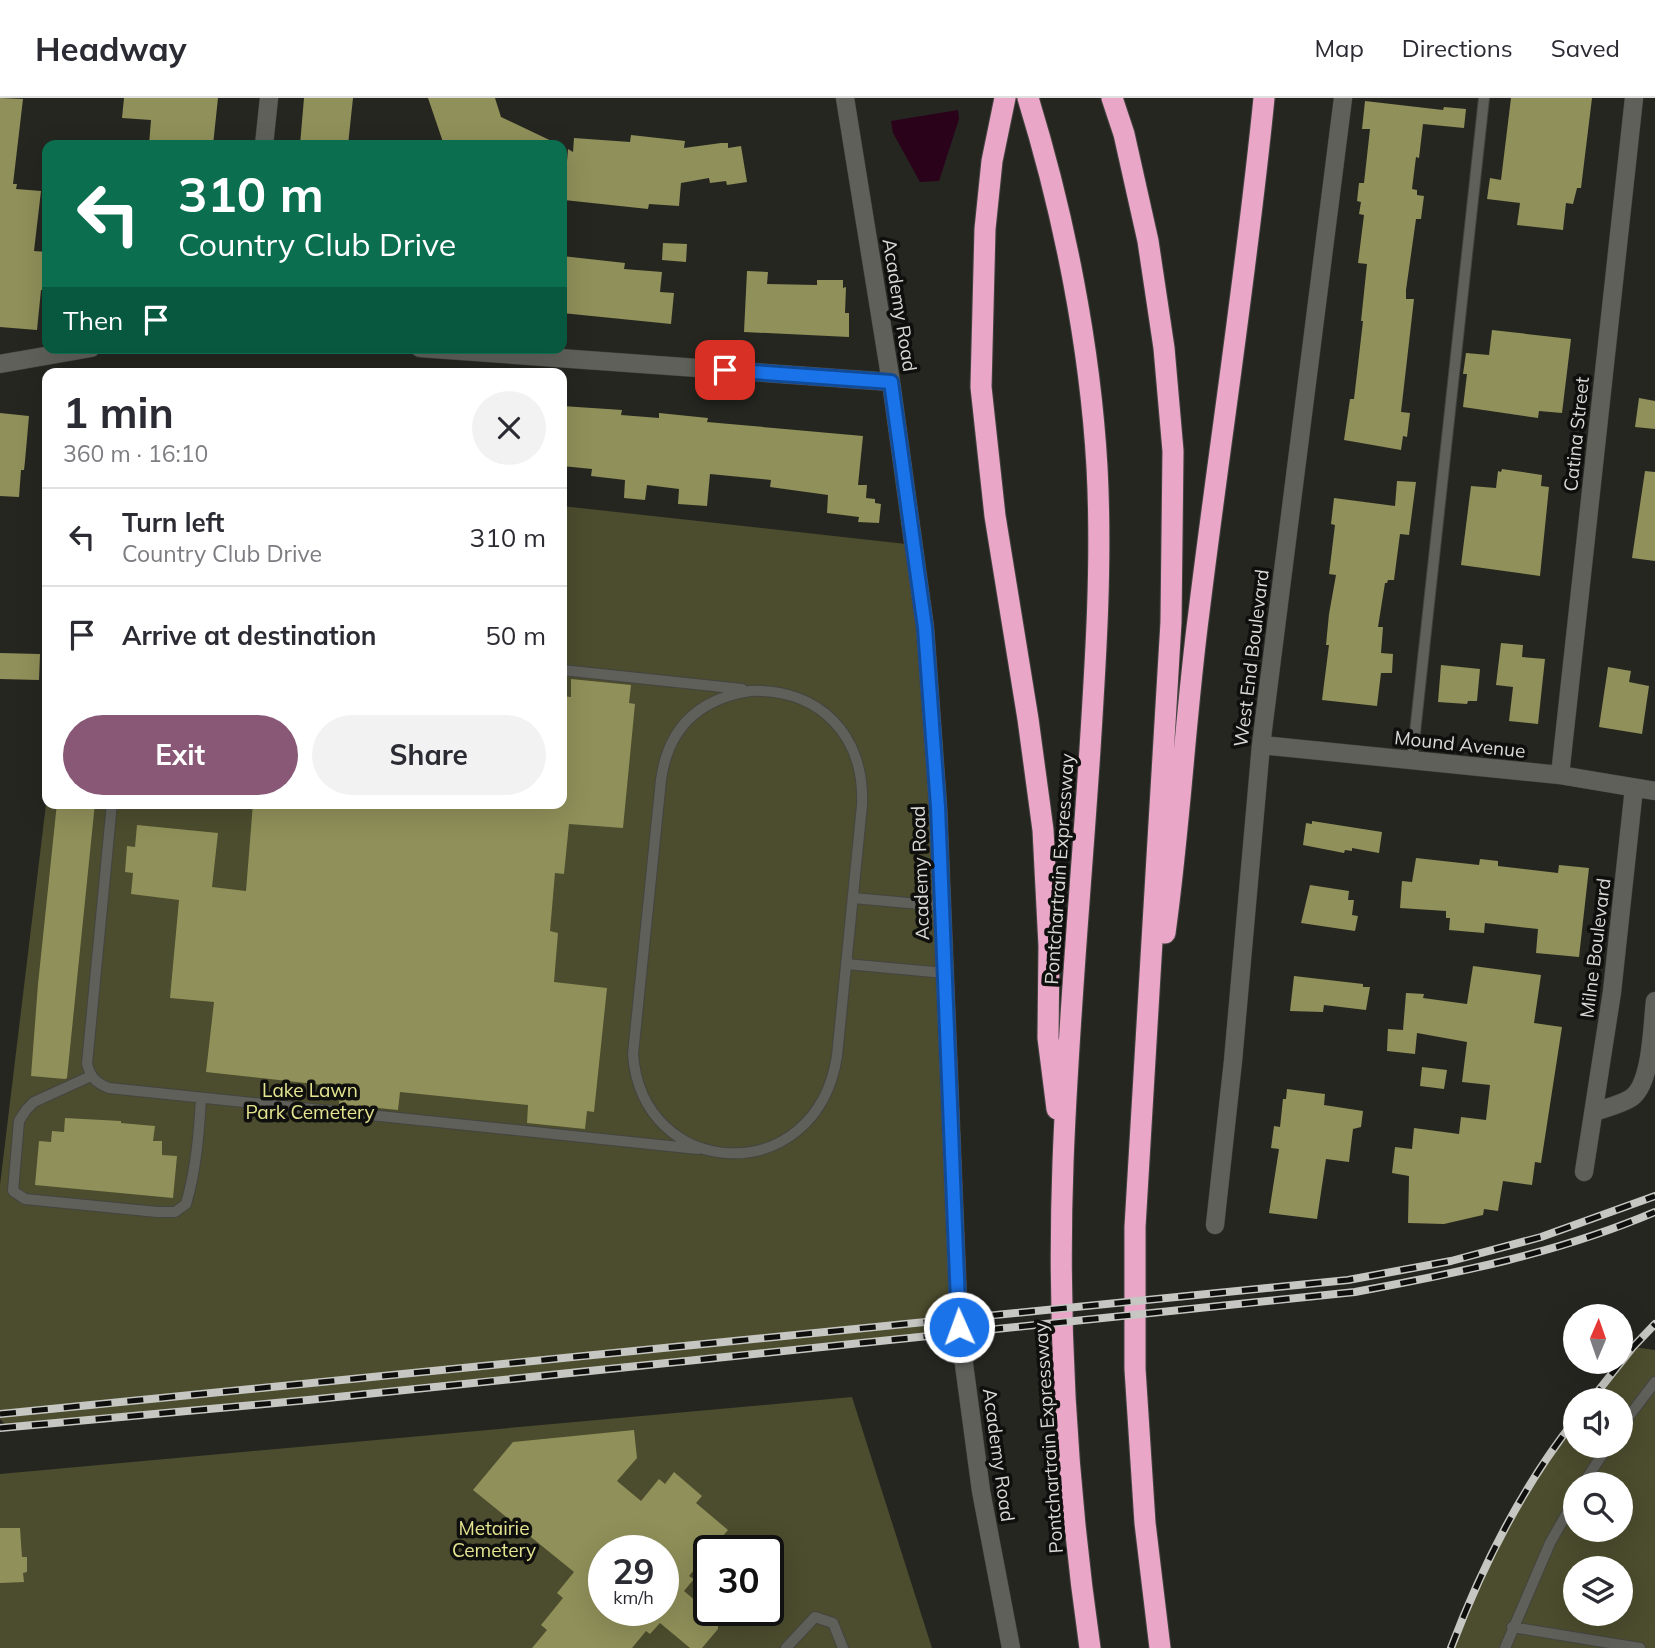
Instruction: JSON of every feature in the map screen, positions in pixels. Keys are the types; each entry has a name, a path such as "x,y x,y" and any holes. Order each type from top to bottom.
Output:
{"highway":[{"path":"1005,98 992,161 985,229 981,387 995,516 1043,830 1049,946 1048,1038 1063,1160"},
{"name":"Pontchartrain Expressway","path":"1028,98 1064,233 1084,348 1097,465 1095,668 1063,1160 1060,1279 1064,1385 1090,1648"},
{"path":"1112,98 1124,134 1148,241 1164,348 1173,451 1171,622 1135,1227 1135,1369 1145,1522 1160,1648"},
{"path":"1143,1080 1173,874 1198,615 1245,264 1264,98"}],"street":[{"path":"264,140 268,98"},
{"name":"Academy Road","path":"845,98 891,382 925,628 938,807 959,1327 981,1491 1011,1648"},
{"name":"West End Boulevard","path":"1215,1226 1233,1061 1261,745 1343,98"},
{"name":"Catina Street","path":"1560,775 1634,98"},
{"path":"0,364 57,354"},
{"path":"502,354 891,382"},
{"name":"Mound Avenue","path":"1261,745 1560,775 1655,790"},
{"name":"Milne Boulevard","path":"1584,1172 1612,992 1634,788"},
{"path":"1594,1112 1631,1098 1639,1090 1646,1070 1655,1001"}],"lane":[{"path":"1412,760 1484,98"},
{"path":"111,809 87,1064 91,1076 98,1083 108,1088 716,1151 741,1153 775,1145 804,1126 821,1106 834,1075 863,790 859,764 852,747 837,725 810,703 785,694 567,671"},
{"path":"716,1151 676,1135 663,1124 647,1103 635,1071 635,1026 661,780 667,750 687,721 708,705 733,694 759,691"},
{"path":"853,898 942,906"},
{"path":"846,964 945,973"},
{"path":"91,1076 34,1102 19,1121 13,1191 25,1199 175,1212 186,1204 190,1192 198,1147 201,1098"},
{"path":"1633,1411 1655,1382"},
{"path":"1505,1648 1550,1543 1563,1520"},
{"path":"786,1648 815,1617 833,1623 843,1648"},
{"path":"1512,1627 1640,1648"}],"green space":[{"name":"Lake Lawn Park Cemetery","path":"567,507 915,545 959,1327 895,1339 308,1400 8,1427 0,1419 0,1185 45,809 567,809"},
{"path":"1633,1347 1655,1350 1655,1648 1451,1648 1504,1530 1563,1436 1563,1458 1633,1458 1633,1388 1601,1388 1612,1374 1633,1374"},
{"name":"Metairie Cemetery","path":"852,1397 932,1648 0,1648 0,1474"}],"shaded area":[{"path":"958,110 959,119 939,181 920,182 893,133 891,121"}],"building":[{"path":"0,98 23,99 13,184 17,184 16,189 41,191 34,251 42,252 42,290 37,330 0,327"},
{"path":"124,98 218,98 214,140 149,140 151,120 122,118"},
{"path":"304,98 353,98 349,140 300,140"},
{"path":"428,98 495,98 501,117 549,140 442,140"},
{"path":"1511,98 1592,98 1581,188 1577,188 1573,204 1566,203 1563,230 1517,225 1520,203 1487,199 1490,178 1501,180"},
{"path":"1365,101 1443,110 1444,107 1466,109 1464,128 1423,124 1419,158 1416,157 1412,189 1417,190 1417,195 1424,196 1421,219 1416,219 1406,290 1406,299 1414,299 1401,412 1410,413 1407,437 1403,436 1401,450 1344,440 1350,399 1354,399 1367,264 1358,263 1364,215 1359,214 1361,202 1357,201 1359,183 1364,183 1370,129 1362,129"},
{"path":"631,135 685,141 684,148 721,143 728,143 728,148 741,146 747,182 727,185 726,181 710,183 709,178 681,183 679,206 649,204 648,209 567,200 568,149 573,152 574,138 630,142"},
{"path":"663,243 687,244 686,262 662,260"},
{"path":"567,257 625,263 624,269 662,272 660,292 674,293 671,324 567,314"},
{"path":"747,271 768,272 767,284 817,285 817,280 843,280 843,288 846,287 845,313 849,313 849,337 744,332"},
{"path":"1492,330 1571,339 1562,413 1539,411 1538,418 1463,407 1467,374 1463,374 1466,353 1489,355"},
{"path":"1639,398 1655,401 1655,429 1635,427"},
{"path":"567,406 622,410 621,415 659,418 659,413 708,418 707,422 863,436 858,485 867,485 866,498 875,499 875,503 881,504 879,523 858,522 859,517 827,513 828,495 770,487 771,480 710,474 707,506 678,504 679,489 647,485 645,500 624,498 625,480 591,476 592,469 567,466"},
{"path":"0,413 29,416 19,497 0,496"},
{"path":"1502,469 1542,475 1541,486 1549,487 1540,576 1461,565 1471,486 1496,488 1498,471 1501,472"},
{"path":"1645,471 1655,472 1655,561 1632,558"},
{"path":"1397,481 1416,482 1409,535 1400,534 1394,580 1385,583 1378,627 1383,627 1381,653 1393,654 1392,673 1381,673 1377,706 1322,700 1329,645 1326,645 1329,614 1336,575 1329,574 1335,525 1331,524 1334,498 1395,506"},
{"path":"1501,643 1523,645 1522,657 1545,659 1538,724 1509,721 1513,687 1496,685"},
{"path":"0,653 40,654 39,680 0,679"},
{"path":"1441,665 1480,669 1477,701 1468,701 1467,704 1438,702"},
{"path":"1608,667 1631,671 1629,682 1649,686 1642,734 1599,727"},
{"path":"571,679 631,685 629,703 635,704 623,828 569,824 564,874 555,873 550,931 558,933 554,982 607,988 594,1112 587,1111 585,1129 527,1123 528,1105 400,1092 398,1110 339,1104 341,1087 206,1072 214,1002 170,998 179,900 131,894 133,873 125,872 127,846 135,847 137,825 218,833 212,887 246,891 253,809 567,809 567,697 571,697"},
{"path":"56,809 94,809 65,1079 31,1076"},
{"path":"1312,821 1382,832 1379,853 1352,848 1352,851 1345,850 1344,853 1303,845 1306,823 1312,824"},
{"path":"1416,858 1479,865 1480,859 1498,861 1498,866 1558,873 1559,865 1589,868 1579,957 1536,953 1538,929 1485,923 1484,933 1449,930 1450,918 1446,918 1446,911 1400,908 1402,881 1412,882"},
{"path":"1310,885 1349,891 1348,900 1354,900 1352,915 1358,916 1355,931 1301,923"},
{"path":"1473,966 1541,975 1534,1023 1562,1027 1541,1163 1535,1162 1532,1185 1503,1181 1498,1211 1484,1209 1483,1215 1444,1224 1408,1223 1409,1176 1392,1173 1395,1147 1412,1149 1414,1128 1459,1134 1461,1117 1486,1120 1490,1085 1462,1082 1467,1042 1417,1033 1415,1054 1387,1051 1388,1029 1403,1030 1406,993 1424,994 1423,998 1467,1004"},
{"path":"1294,976 1370,987 1366,1010 1324,1005 1323,1012 1290,1011"},
{"path":"1422,1067 1447,1070 1444,1089 1420,1086"},
{"path":"1287,1089 1325,1094 1324,1105 1363,1111 1361,1127 1353,1129 1349,1162 1326,1159 1317,1219 1269,1213 1279,1149 1271,1148 1274,1126 1280,1127 1283,1099 1286,1099"},
{"path":"65,1118 155,1126 153,1141 162,1141 162,1155 177,1156 173,1198 35,1185 39,1141 51,1142 52,1131 64,1132"},
{"path":"634,1430 637,1458 617,1481 641,1501 659,1479 665,1484 674,1472 702,1496 696,1503 728,1530 724,1535 693,1535 693,1571 689,1576 693,1580 684,1591 693,1599 693,1626 718,1626 718,1629 702,1648 690,1648 664,1626 679,1626 679,1535 588,1535 588,1626 657,1626 650,1634 646,1631 632,1648 532,1648 547,1630 541,1625 563,1598 557,1593 574,1572 473,1490 513,1442"},
{"path":"0,1528 20,1528 22,1557 27,1557 24,1582 0,1583"}],"railway":[{"path":"0,1414 1348,1280 1451,1261 1541,1237 1655,1196"},
{"path":"0,1428 308,1400 1355,1292 1469,1269 1545,1250 1655,1212"},
{"path":"1601,1388 1655,1324"},
{"path":"1451,1648 1504,1530 1537,1473 1563,1436"}],"route":[{"path":"725,370 891,382 925,628 938,807 959,1327"}]}
